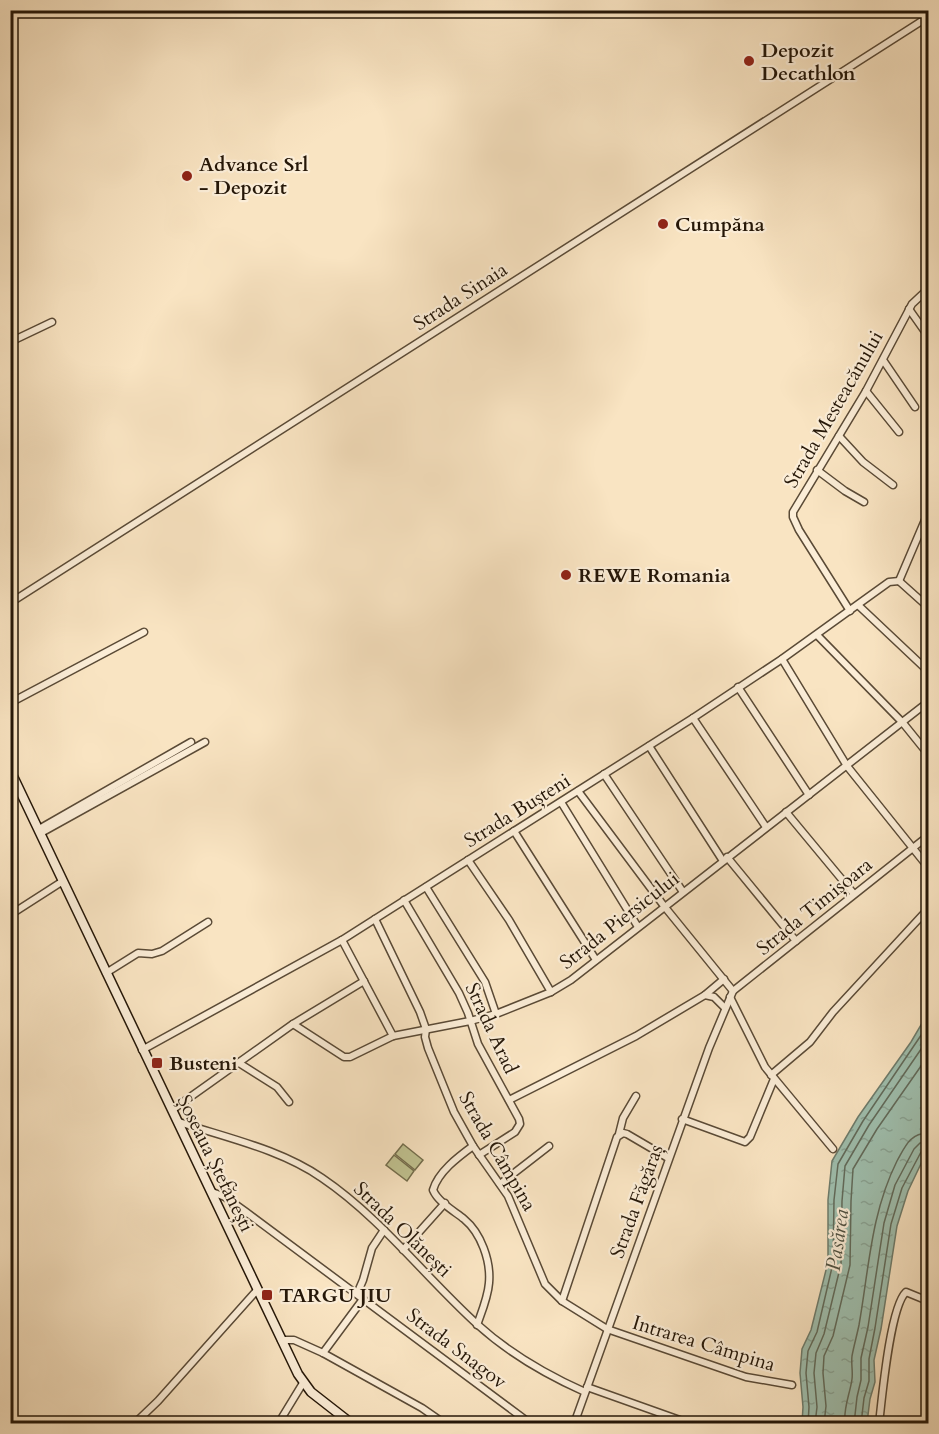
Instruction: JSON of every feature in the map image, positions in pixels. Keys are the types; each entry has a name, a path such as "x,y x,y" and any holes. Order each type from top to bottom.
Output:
{"main road":[{"name":"Șoseaua Ștefănești","path":"10,770 303,1383 352,1424"}],"street":[{"name":"Strada Sinaia","path":"10,603 928,17"},
{"name":"Strada Mesteacănului","path":"850,611 793,517 794,509 884,360 909,309 916,299 928,289"},
{"path":"909,309 928,336"},
{"path":"10,342 52,322"},
{"path":"884,360 915,407"},
{"path":"866,391 899,432"},
{"path":"838,436 863,462 893,485"},
{"path":"817,470 864,502"},
{"path":"928,513 899,581 928,607"},
{"name":"Strada Bușteni","path":"142,1050 342,940 693,718 817,635 889,582 899,581"},
{"path":"858,605 928,671"},
{"path":"10,703 144,632"},
{"path":"817,635 903,723 928,754"},
{"path":"782,659 847,766 928,867"},
{"path":"738,687 809,795"},
{"name":"Strada Piersicului","path":"292,1024 346,1057 354,1056 393,1036 470,1022 551,992 566,984 928,702"},
{"path":"693,718 766,827"},
{"path":"40,831 191,742"},
{"path":"40,831 205,742"},
{"path":"649,746 725,859 796,941"},
{"path":"604,774 683,892"},
{"path":"578,791 664,906 724,979 773,1077 833,1149"},
{"path":"561,802 638,927"},
{"path":"786,812 854,894"},
{"path":"514,831 596,960"},
{"name":"Strada Timișoara","path":"732,994 928,836"},
{"path":"468,860 509,920 551,992"},
{"path":"10,915 63,881"},
{"path":"426,887 485,982 496,1014"},
{"name":"Strada Arad","path":"404,900 459,993 478,1044 519,1119 519,1128 478,1155"},
{"path":"682,1119 745,1142 750,1137 773,1077 810,1042 833,1012 928,909"},
{"name":"Strada Câmpina","path":"375,919 420,1012 426,1029 428,1048 462,1128 478,1155 508,1196 522,1226 540,1276 562,1301 607,1329"},
{"path":"106,973 138,953 152,954 162,951 208,922"},
{"path":"342,940 393,1036"},
{"path":"509,1100 636,1036 705,995 724,979"},
{"path":"172,1110 292,1024 364,981"},
{"name":"Strada Făgăraș","path":"574,1424 682,1119 732,994"},
{"path":"705,995 714,997 725,1008"},
{"path":"239,1063 277,1087 289,1102"},
{"path":"562,1301 614,1142 620,1134 623,1118 636,1096"},
{"name":"Strada Olănești","path":"179,1122 292,1160 332,1185 384,1230 477,1324 528,1363 586,1389 691,1424"},
{"path":"620,1134 627,1134 668,1158"},
{"path":"473,1146 440,1177 434,1188 435,1195 475,1229 488,1266 489,1284 477,1324"},
{"path":"500,1184 549,1146"},
{"name":"Strada Snagov","path":"212,1192 238,1206 531,1424"},
{"path":"403,1250 444,1203"},
{"path":"357,1294 372,1248 384,1230"},
{"path":"134,1424 158,1401 258,1289"},
{"path":"879,1424 891,1337 900,1300 906,1292 928,1301"},
{"path":"323,1353 363,1299"},
{"name":"Intrarea Câmpina","path":"607,1329 746,1377 792,1385"},
{"path":"281,1340 294,1340 323,1353 422,1408 445,1424"},
{"path":"278,1424 303,1383"}],"green space":[{"path":"403,1144 423,1160 415,1170 395,1154"},
{"path":"394,1155 414,1171 407,1181 386,1165"}],"water":[{"name":"Pasărea","path":"928,1013 928,1149 908,1191 897,1226 874,1360 875,1382 867,1423 802,1423 800,1373 802,1349 811,1330 828,1262 828,1200 832,1161 858,1117 911,1042"}],"place":[{"name":"Depozit Decathlon","path":"749,61"},
{"name":"Advance Srl - Depozit","path":"187,176"},
{"name":"Cumpăna","path":"663,224"},
{"name":"REWE Romania","path":"566,575"},
{"name":"Busteni","path":"157,1063"},
{"name":"TARGU JIU","path":"267,1295"}]}
